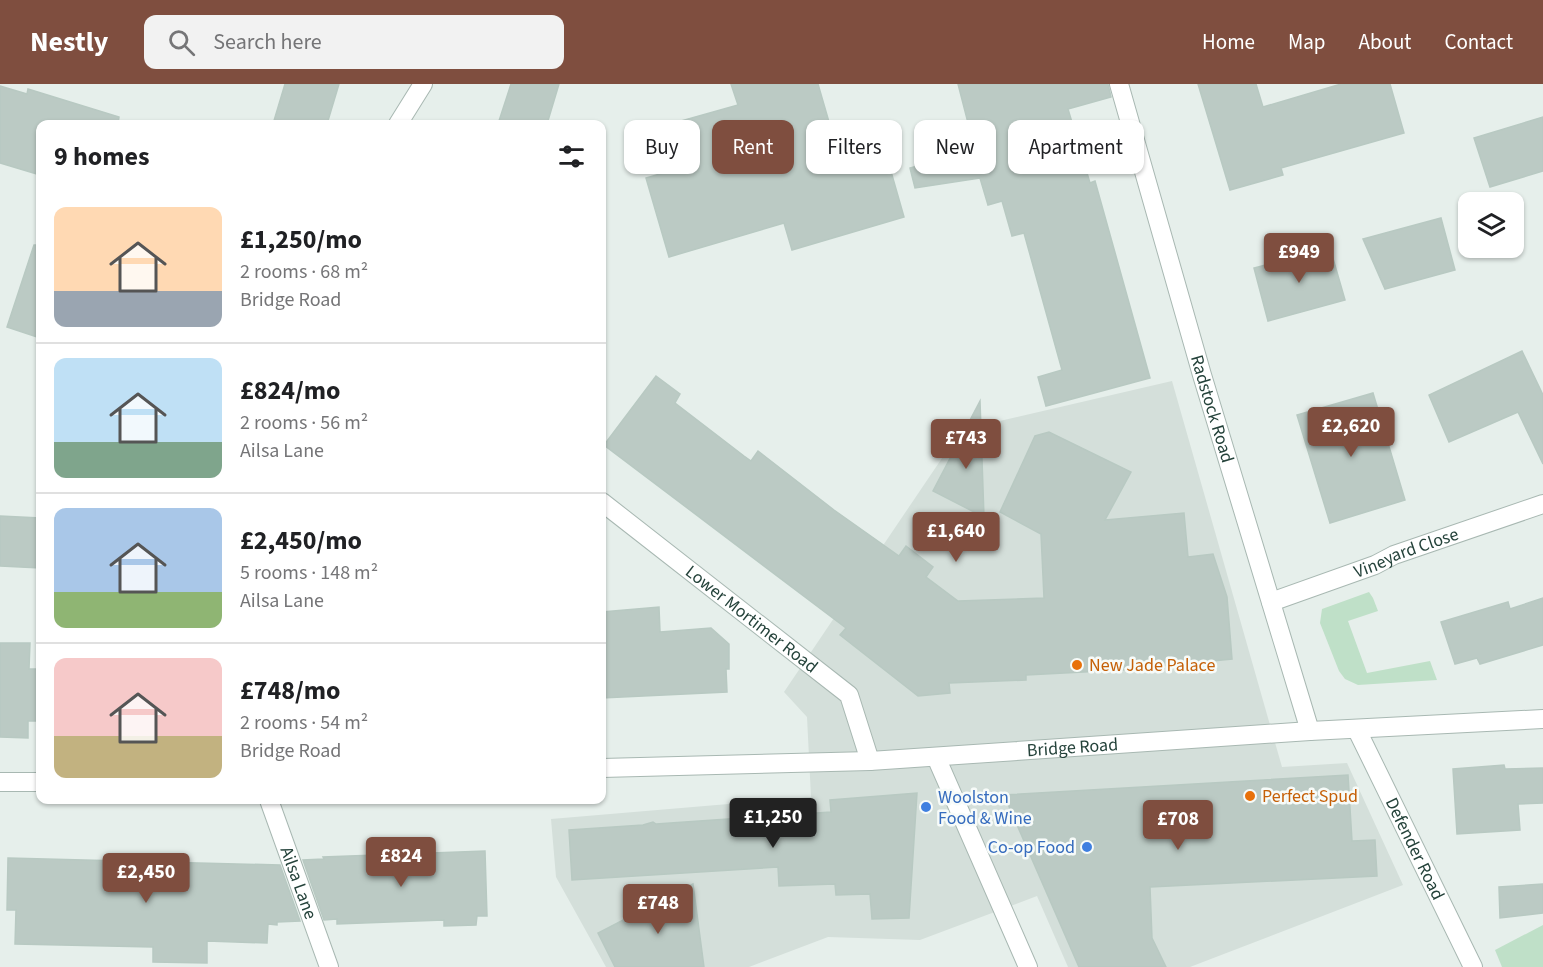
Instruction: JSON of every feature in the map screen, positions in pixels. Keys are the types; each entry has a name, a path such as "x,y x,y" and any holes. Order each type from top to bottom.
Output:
{"street":[{"path":"400,120 423,84"},
{"name":"Radstock Road","path":"1119,84 1202,375 1310,731"},
{"name":"Vineyard Close","path":"1271,602 1375,566 1394,555 1543,504"},
{"name":"Lower Mortimer Road","path":"606,505 849,695 870,761"},
{"name":"Bridge Road","path":"606,768 870,761 1310,731 1543,718"},
{"name":"Defender Road","path":"1357,730 1473,967"},
{"path":"936,757 1028,967"},
{"path":"0,782 36,782"},
{"name":"Ailsa Lane","path":"270,804 329,967"}],"shaded area":[{"path":"1172,381 1282,767 1347,763 1403,885 1190,967 1068,967 1037,896 920,940 828,937 749,967 606,967 556,877 551,819 811,797 807,717 784,692 961,430"}],"green space":[{"path":"1369,592 1378,611 1348,621 1367,673 1430,661 1437,680 1358,685 1345,679 1339,671 1320,623 1322,609"},
{"path":"1543,925 1543,967 1502,967 1495,950"}],"building":[{"path":"285,84 339,84 328,120 274,120"},
{"path":"511,84 559,84 548,120 499,120"},
{"path":"731,84 818,84 828,120 806,120 806,174 892,174 904,217 792,250 784,223 669,257 646,178 660,174 700,174 700,120 685,120 738,105"},
{"path":"958,84 1108,84 1111,97 1068,109 1071,120 1008,120 1008,174 1087,174 1090,183 1095,181 1150,378 1046,406 1038,377 1062,370 1024,233 1012,236 1002,201 988,205 980,178 915,188 910,168 914,167 914,174 996,174 996,120 967,120"},
{"path":"1198,84 1256,84 1263,107 1341,84 1390,84 1404,133 1281,168 1283,175 1230,190"},
{"path":"0,86 27,94 28,89 119,117 119,120 36,120 36,174 0,163"},
{"path":"1543,117 1543,171 1490,187 1474,138"},
{"path":"1441,218 1455,270 1385,289 1363,239"},
{"path":"34,245 36,245 36,337 7,327"},
{"path":"1330,248 1345,300 1268,321 1254,268"},
{"path":"1522,351 1543,395 1543,464 1518,412 1449,442 1429,395"},
{"path":"656,376 680,394 675,403 751,461 758,451 834,510 899,556 906,546 933,567 926,577 958,601 1044,598 1041,534 1000,512 1035,436 1049,432 1131,472 1105,520 1184,513 1188,557 1213,554 1227,597 1232,659 1160,666 1160,668 1026,675 1026,680 949,683 950,693 918,696 840,635 846,628 606,447 606,442"},
{"path":"1373,393 1405,500 1330,523 1297,415"},
{"path":"980,401 984,517 933,491"},
{"path":"0,516 36,518 36,568 0,566"},
{"path":"1543,598 1543,645 1480,664 1477,658 1455,664 1441,622 1508,602 1510,609"},
{"path":"659,607 660,632 711,628 729,644 729,669 726,669 727,692 606,698 606,612"},
{"path":"0,643 30,643 29,669 36,669 36,721 28,721 28,738 0,737"},
{"path":"1504,765 1505,769 1543,768 1543,803 1518,804 1520,830 1457,834 1453,769"},
{"path":"1348,775 1352,841 1375,840 1377,876 1150,887 1152,938 1166,967 1079,967 1004,795"},
{"path":"917,793 909,918 872,919 870,894 836,895 835,884 779,886 778,867 572,880 569,830 643,825 653,822 656,824 831,812 830,800"},
{"path":"485,851 487,916 477,916 476,925 444,926 444,920 337,924 337,919 324,920 303,860 324,859 323,857"},
{"path":"8,858 280,865 300,921 277,922 277,925 268,924 267,943 207,941 207,963 153,962 153,947 15,944 16,910 7,910"},
{"path":"693,884 704,967 615,967 598,933"},
{"path":"1543,884 1543,913 1500,918 1499,887"}],"place":[{"name":"New Jade Palace","path":"1077,665"},
{"name":"Perfect Spud","path":"1250,796"},
{"name":"Woolston Food & Wine","path":"926,807"},
{"name":"Co-op Food","path":"1087,847"}]}
